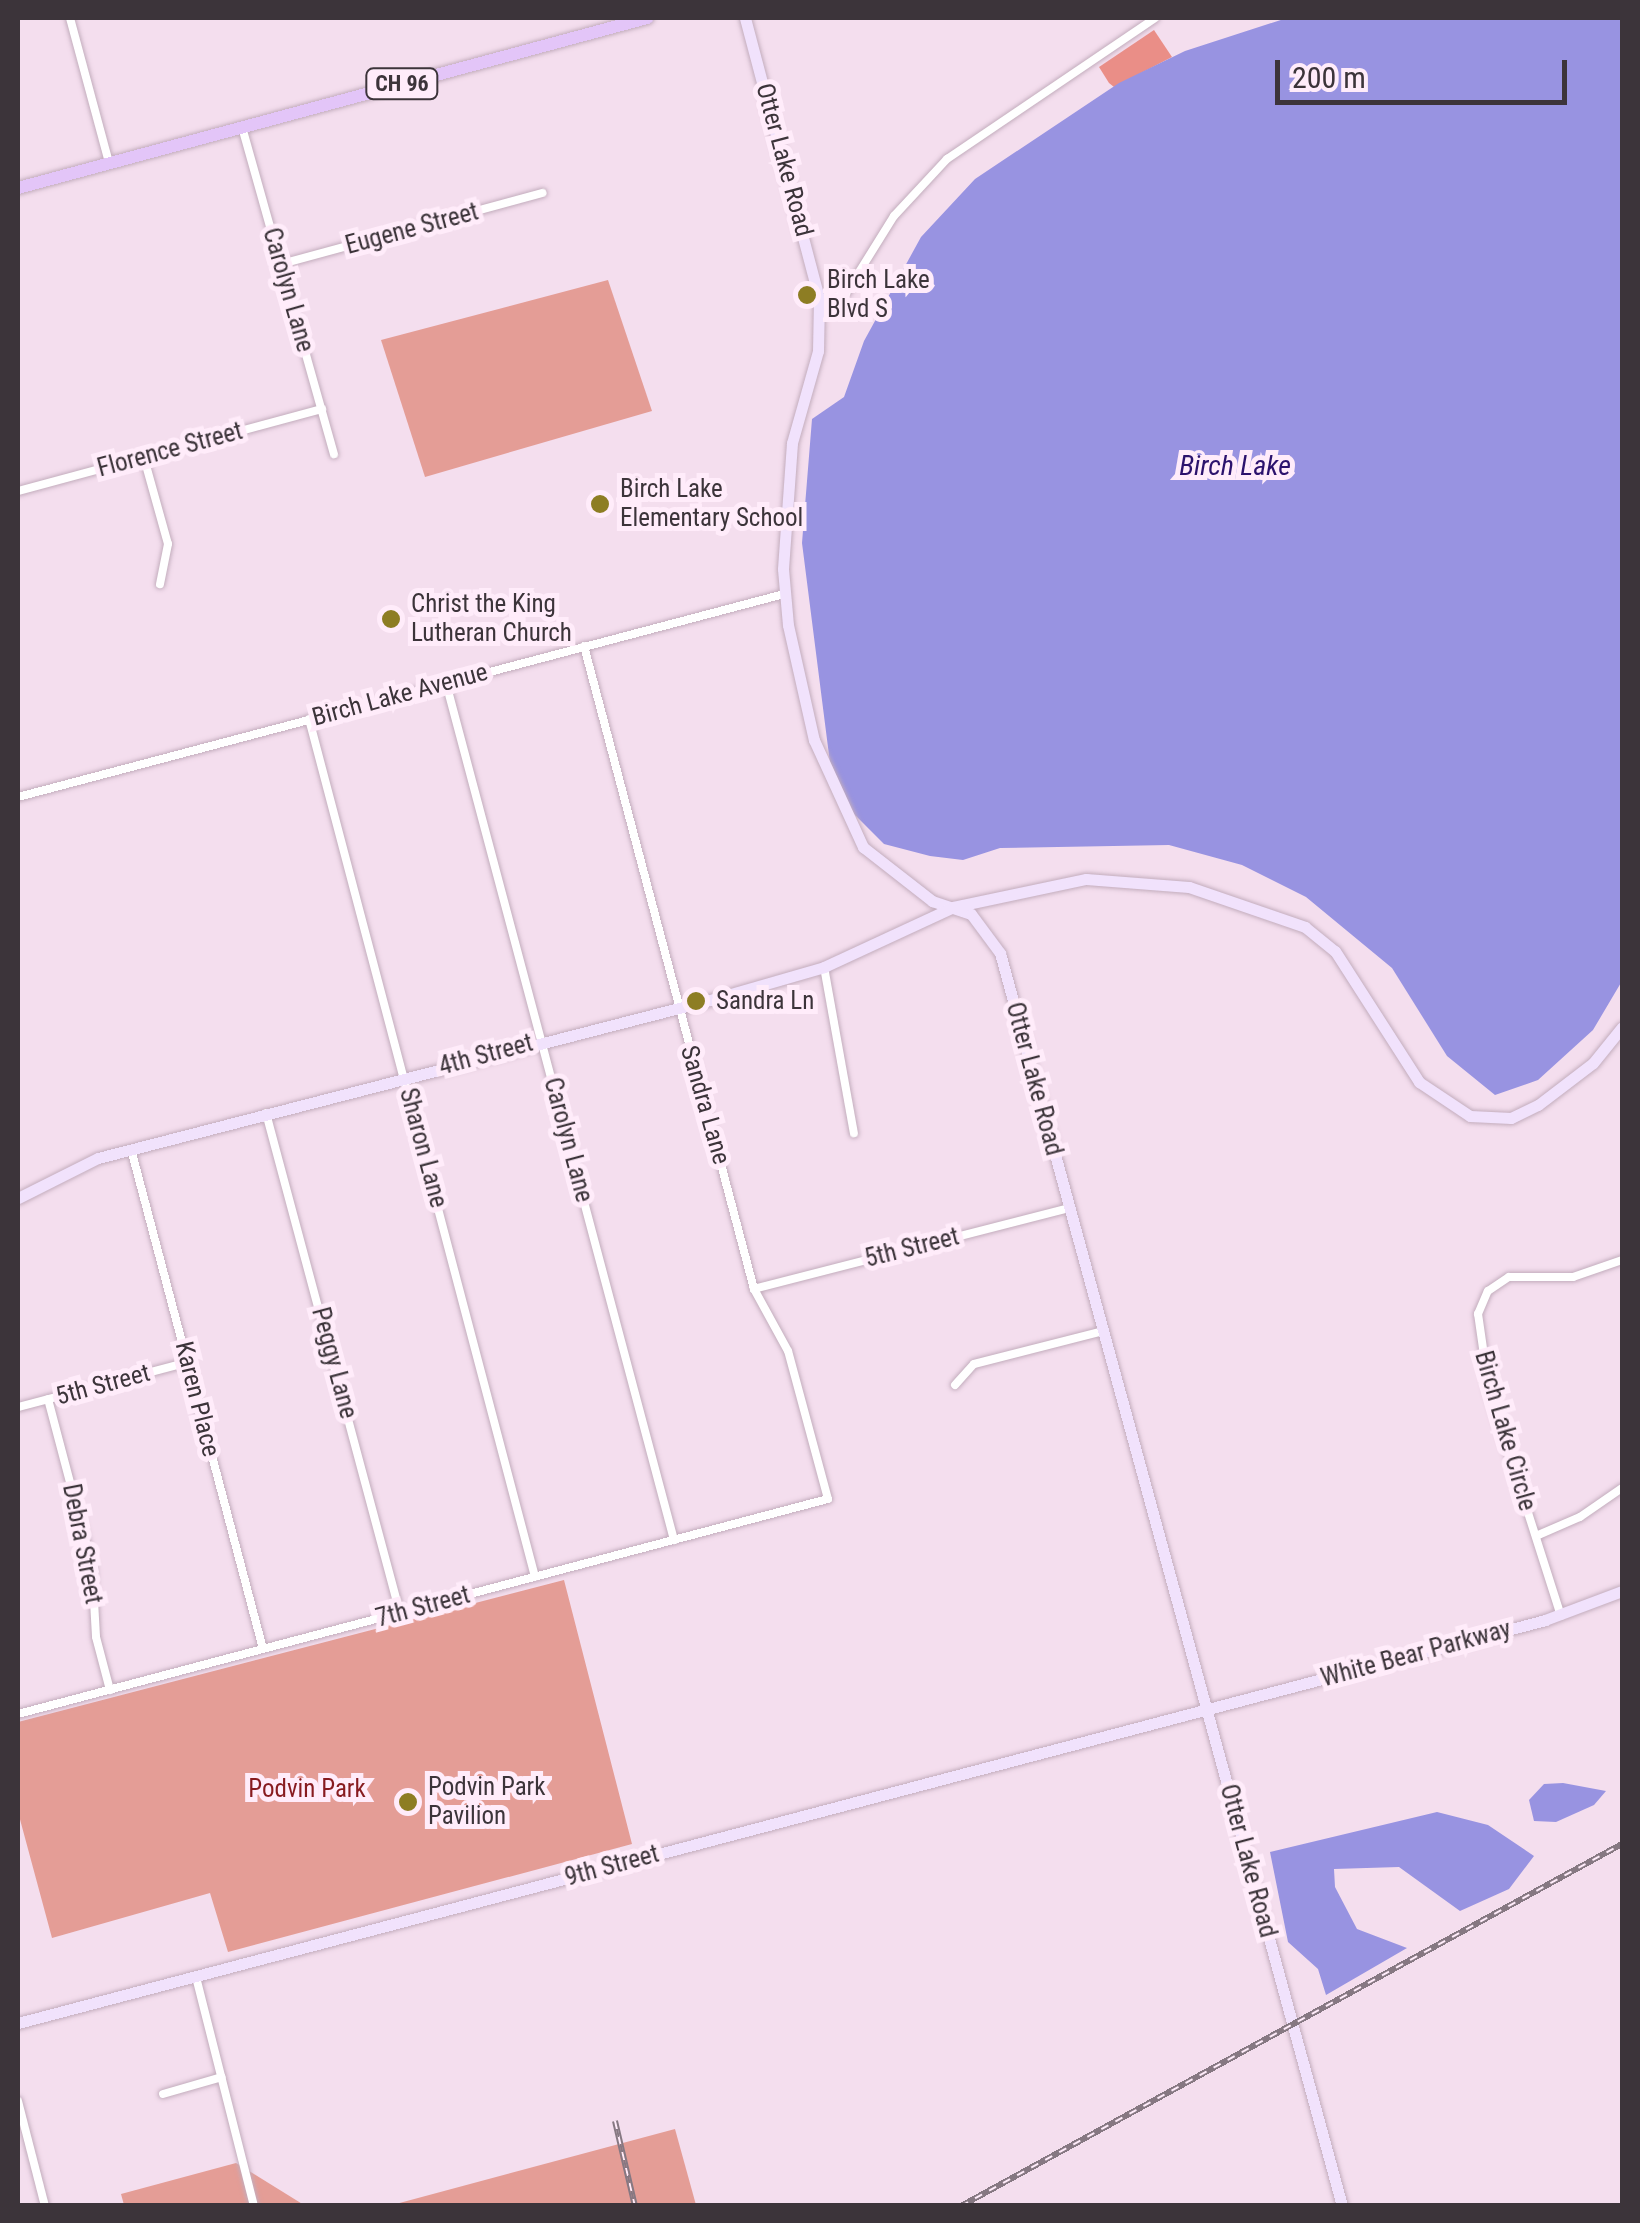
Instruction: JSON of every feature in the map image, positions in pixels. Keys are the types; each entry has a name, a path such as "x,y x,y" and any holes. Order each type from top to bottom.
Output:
{"main road":[{"name":"CH 96","path":"18,188 647,18"}],"street":[{"path":"70,18 108,163"},
{"name":"Otter Lake Road","path":"745,18 819,303 818,351 792,443 784,594 814,740 846,820 870,855 900,880 986,927 1000,953 1342,2206"},
{"path":"819,303 845,295 898,210 952,154 1155,18"},
{"name":"Carolyn Lane","path":"242,127 334,454"},
{"name":"Eugene Street","path":"281,264 543,194"},
{"name":"Florence Street","path":"18,491 322,409"},
{"path":"144,458 168,544 160,584"},
{"name":"Birch Lake Avenue","path":"18,797 784,594"},
{"name":"Sandra Lane","path":"584,646 754,1289 788,1351 828,1499"},
{"name":"Carolyn Lane","path":"446,683 674,1540"},
{"name":"Sharon Lane","path":"309,720 535,1577"},
{"name":"4th Street","path":"18,1198 81,1163 824,967 953,907 1064,882 1147,880 1288,918 1335,952 1432,1097 1484,1119 1511,1118 1538,1105 1584,1072 1622,1027"},
{"path":"824,967 836,1017 836,1063 854,1134"},
{"name":"Peggy Lane","path":"266,1113 400,1613"},
{"name":"Karen Place","path":"131,1149 263,1649"},
{"name":"5th Street","path":"754,1289 1069,1208"},
{"name":"Birch Lake Circle","path":"1561,1616 1488,1384 1479,1308 1488,1291 1509,1277 1573,1278 1622,1260"},
{"path":"955,1385 974,1364 1103,1331"},
{"name":"5th Street","path":"18,1408 188,1362"},
{"name":"Debra Street","path":"48,1399 92,1565 96,1637 110,1690"},
{"name":"Birch Lake Circle","path":"1536,1536 1580,1518 1622,1488"},
{"name":"7th Street","path":"18,1714 828,1499"},
{"name":"White Bear Parkway","path":"1206,1710 1561,1616 1622,1592"},
{"name":"9th Street","path":"18,2023 1206,1710"},
{"path":"196,1977 254,2206"},
{"path":"163,2094 222,2077"},
{"path":"18,2101 44,2206"}],"green space":[{"path":"608,280 652,411 425,477 381,340"},
{"name":"Podvin Park","path":"564,1580 632,1844 228,1952 210,1893 52,1938 18,1812 18,1722"},
{"path":"675,2129 696,2205 392,2205"},
{"path":"236,2163 304,2205 124,2205 121,2194"}],"shaded area":[{"path":"1154,30 1172,57 1114,87 1099,67"}],"water":[{"name":"Birch Lake","path":"1287,18 1622,18 1622,981 1593,1030 1538,1080 1495,1095 1447,1056 1392,968 1306,897 1242,865 1169,845 1000,848 963,860 930,856 884,844 853,813 830,763 802,543 812,419 844,397 864,341 921,237 975,179 1119,83 1185,51"},
{"path":"1563,1783 1606,1791 1594,1805 1556,1822 1534,1821 1529,1800 1544,1784"},
{"path":"1437,1812 1488,1825 1534,1856 1509,1889 1460,1911 1399,1867 1334,1869 1335,1887 1357,1929 1407,1948 1326,1995 1318,1969 1288,1942 1270,1852"}],"railway":[{"path":"961,2206 1622,1844"},
{"path":"615,2121 635,2206"}],"place":[{"name":"Birch Lake Blvd S","path":"807,295"},
{"name":"Birch Lake Elementary School","path":"600,504"},
{"name":"Christ the King Lutheran Church","path":"391,619"},
{"name":"Sandra Ln","path":"696,1001"},
{"name":"Podvin Park Pavilion","path":"408,1802"}]}
